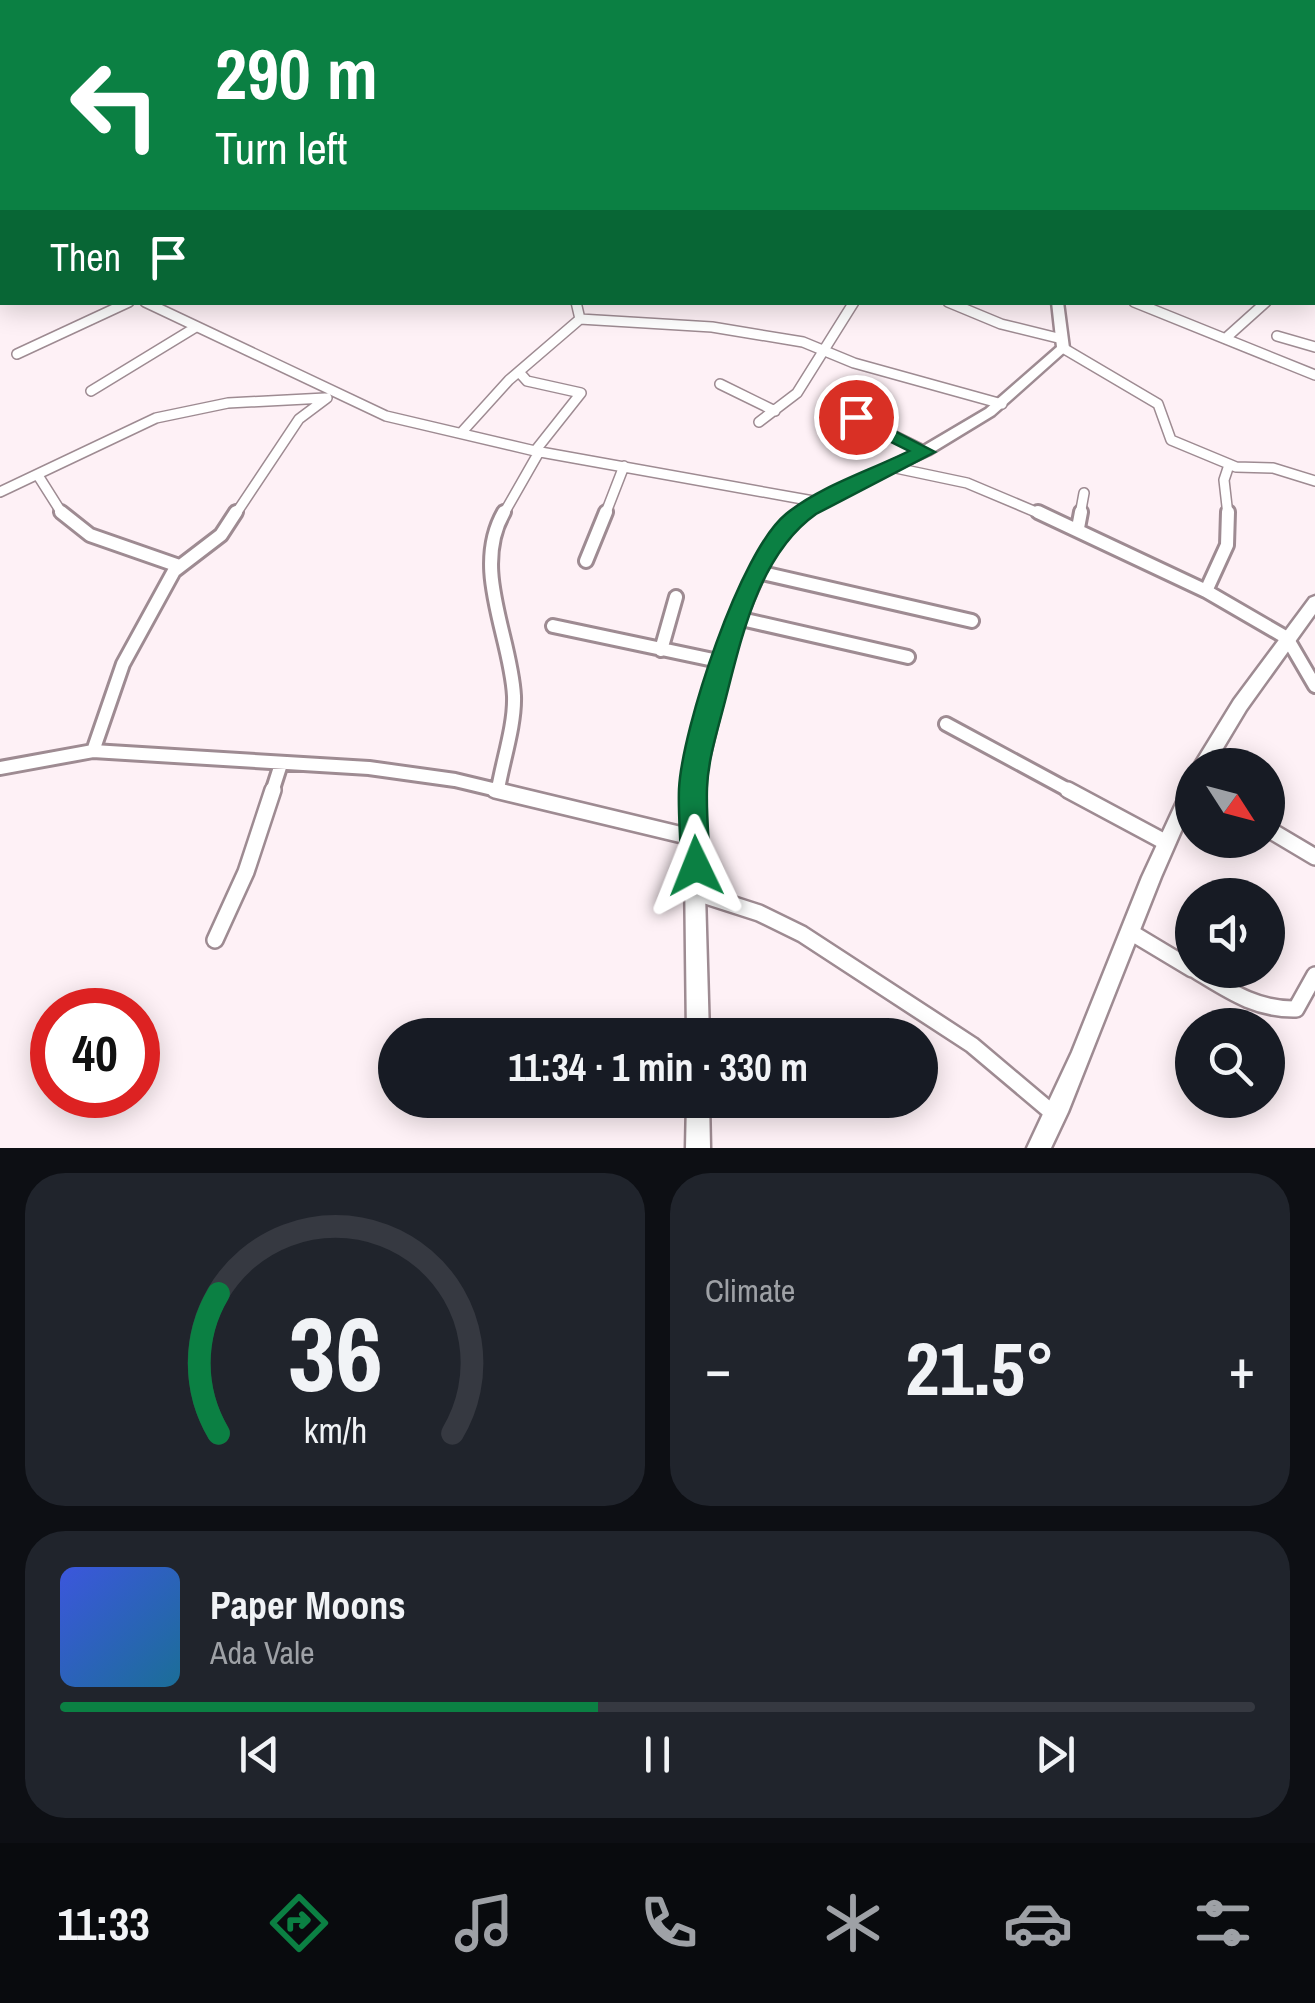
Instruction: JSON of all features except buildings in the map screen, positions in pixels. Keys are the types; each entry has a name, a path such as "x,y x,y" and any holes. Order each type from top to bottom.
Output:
{"street":[{"path":"18,354 123,305"},
{"path":"152,305 386,416 537,451 820,502"},
{"path":"577,305 580,319"},
{"path":"759,422 797,393 852,305"},
{"path":"955,305 1063,343 1158,404 1171,440 1228,465 1273,468 1315,481"},
{"path":"1057,305 1063,343"},
{"path":"1152,305 1315,375"},
{"path":"1227,337 1263,305"},
{"path":"460,433 580,319 712,327 823,347 854,363 1002,404"},
{"path":"91,391 196,327"},
{"path":"1277,336 1315,347"},
{"path":"698,1018 693,787 737,618 777,536 820,502 925,452 1002,404 1063,343"},
{"path":"498,790 514,697 494,598 493,531 537,451 581,393 527,381 520,372"},
{"path":"720,384 775,412"},
{"path":"0,492 39,478 132,427 170,414 275,398 344,397"},
{"path":"93,751 123,664 179,566 205,550 235,519 299,419 327,398"},
{"path":"856,417 925,452"},
{"path":"1206,590 1221,561 1229,531 1223,476 1228,465"},
{"path":"586,561 624,466"},
{"path":"891,467 967,483 1078,528 1206,590 1286,638 1315,686"},
{"path":"39,478 65,517 76,524 179,566"},
{"path":"1078,528 1084,493"},
{"path":"758,572 972,621"},
{"path":"661,650 676,597"},
{"path":"1213,748 1286,638 1315,602"},
{"path":"737,618 908,657"},
{"path":"553,626 723,662"},
{"path":"946,724 1165,842"},
{"path":"1,770 93,751 368,768 498,790 695,838"},
{"path":"215,940 246,872 281,764"},
{"path":"1038,1148 1056,1115 1175,822"},
{"path":"1285,839 1315,857"},
{"path":"697,893 760,913 802,934 984,1054 1056,1115"},
{"path":"1132,934 1175,958"},
{"path":"1226,988 1254,1005 1276,1011 1296,1009 1315,975"},
{"path":"698,1118 698,1148"}],"route":[{"path":"696,866 693,787 698,754 732,631 764,558 777,536 808,509 925,452 856,417"}]}
